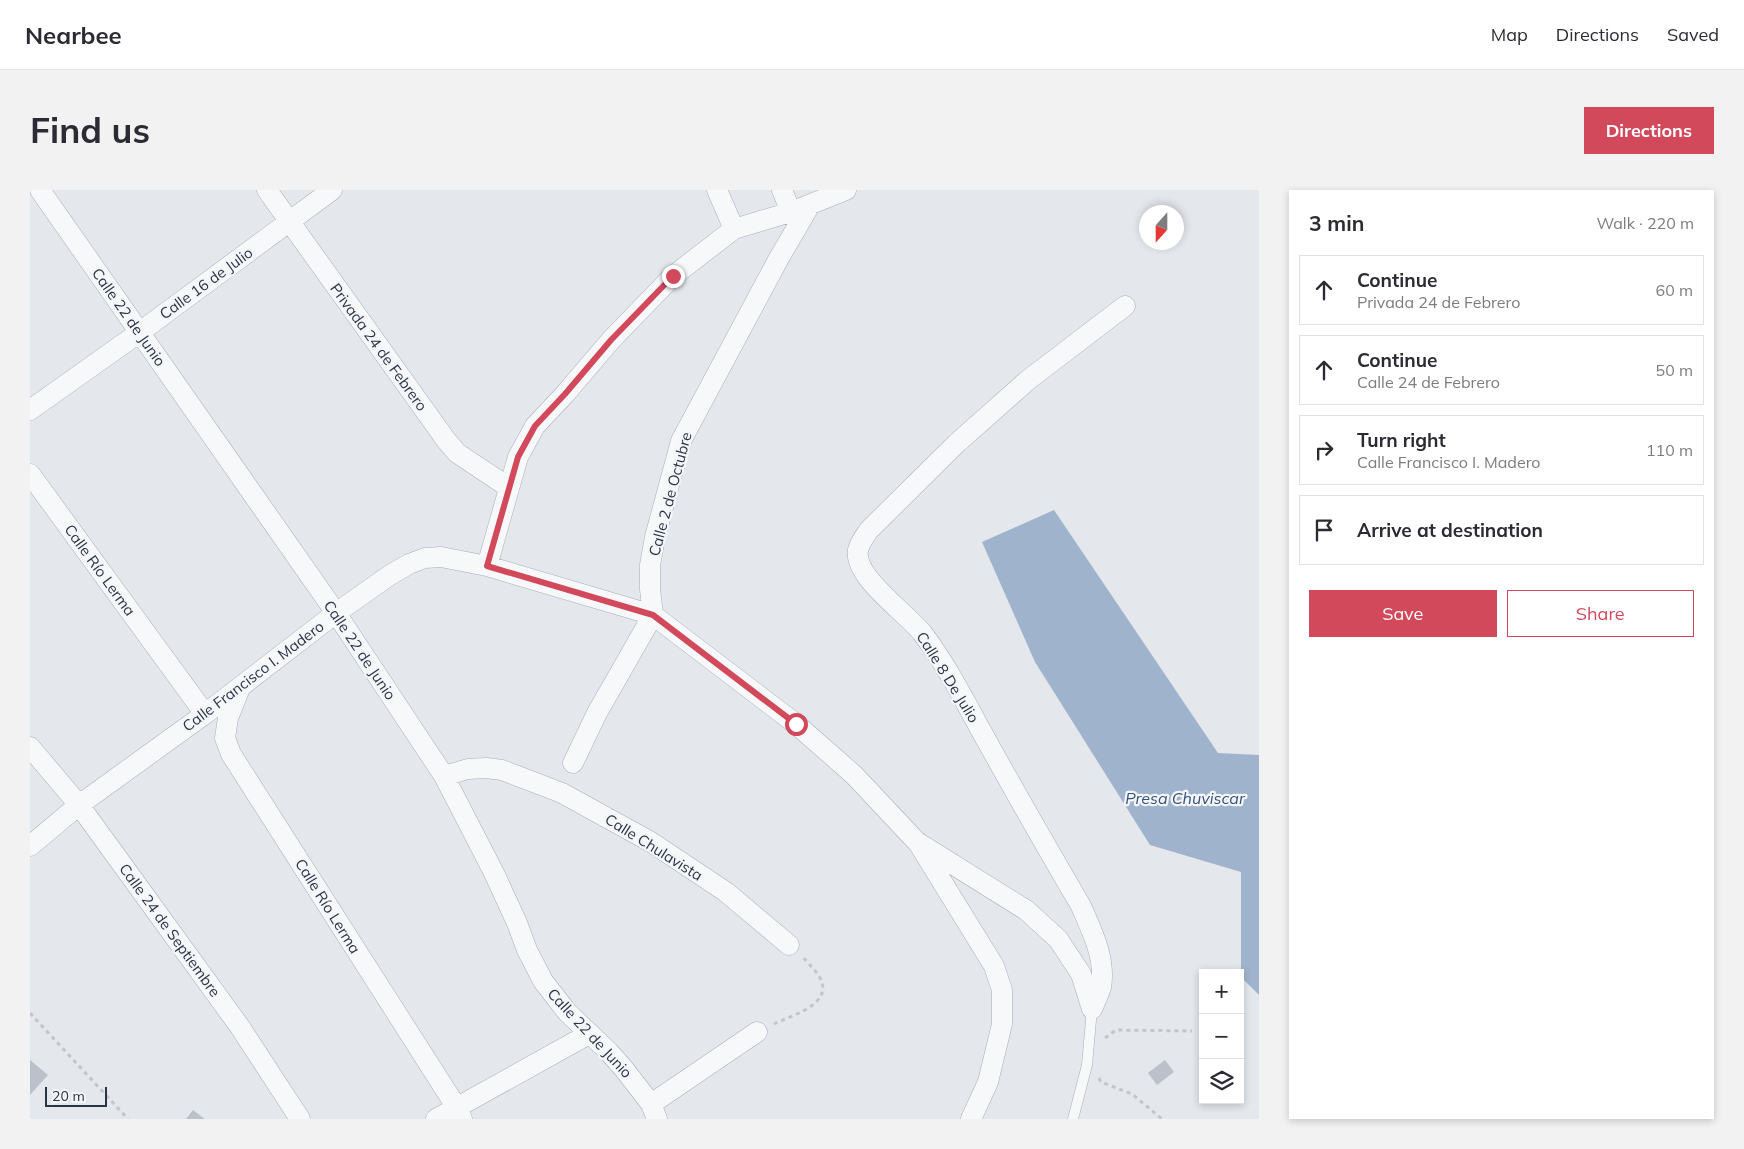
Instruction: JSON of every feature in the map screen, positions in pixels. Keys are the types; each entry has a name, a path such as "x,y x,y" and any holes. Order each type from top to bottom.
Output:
{"street":[{"name":"Calle 22 de Junio","path":"40,190 336,613 444,776 494,873 517,923 526,950 543,981 567,1012 614,1058 654,1111"},
{"name":"Privada 24 de Febrero","path":"267,190 446,440 457,453 508,488"},
{"name":"Calle 16 de Julio","path":"30,410 140,332 332,190"},
{"path":"717,190 734,229"},
{"path":"782,190 791,212"},
{"path":"487,566 518,457 535,426 611,340 673,276 734,229 791,212 846,190"},
{"name":"Calle 2 de Octubre","path":"653,615 650,565 655,537 681,441 779,258 810,205"},
{"name":"Calle 8 De Julio","path":"1092,1009 1101,987 1102,970 1095,938 1081,906 936,654 923,634 872,583 862,570 858,561 858,551 860,542 869,530 957,444 1028,380 1125,306"},
{"name":"Calle Río Lerma","path":"30,474 205,714"},
{"name":"Calle Francisco I. Madero","path":"30,846 79,805 205,714 336,613 390,575 409,564 425,558 441,557 487,566 653,615"},
{"path":"573,763 597,713 653,615 796,724 854,775 917,842 994,966 1002,990 1002,1024 988,1082 972,1119"},
{"name":"Calle Río Lerma","path":"241,686 228,718 225,738 231,754 459,1114"},
{"name":"Calle 24 de Septiembre","path":"30,747 79,805 240,1027 300,1119"},
{"name":"Calle Chulavista","path":"444,776 468,769 486,768 502,770 562,793 651,842 726,892 789,945"},
{"path":"917,842 1026,910 1058,939 1081,974 1092,1009"},
{"path":"654,1111 757,1032"},
{"path":"436,1119 459,1114 589,1034"}],"lane":[{"path":"1073,1119 1086,1065 1092,1009"}],"path":[{"path":"757,1032 814,1005 822,995 823,986 820,978 789,945"},
{"path":"30,1013 128,1119"},
{"path":"1162,1119 1132,1094 1101,1082 1088,1049 1116,1030 1192,1031"}],"water":[{"name":"Presa Chuviscar","path":"1054,510 1218,753 1259,755 1259,995 1244,980 1244,969 1241,969 1241,872 1150,845 1035,662 982,542"}],"building":[{"path":"30,1060 48,1075 30,1095"},
{"path":"1165,1060 1174,1072 1157,1085 1148,1073"},
{"path":"193,1110 205,1119 186,1119"}],"route":[{"path":"673,276 611,340 535,426 518,457 487,566 653,615 796,724"}]}
